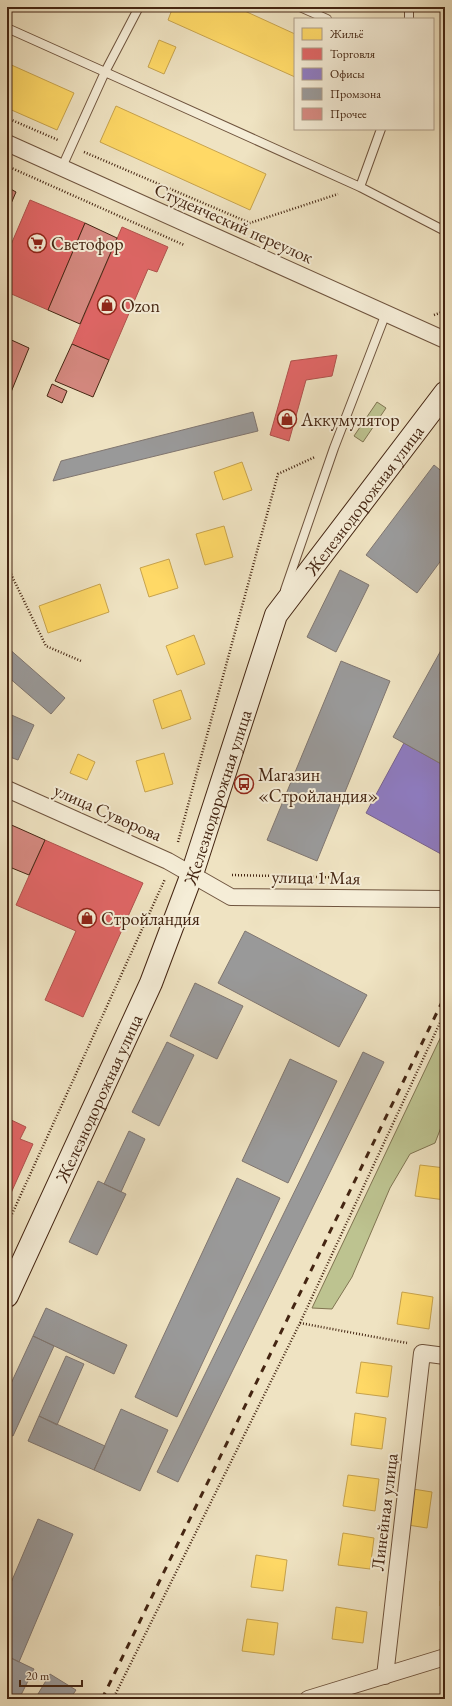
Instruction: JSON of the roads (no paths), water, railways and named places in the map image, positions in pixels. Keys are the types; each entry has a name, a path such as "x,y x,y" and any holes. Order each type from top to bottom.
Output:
{"main road":[{"name":"Железнодорожная улица","path":"9,1285 151,983 192,874 276,615 445,393"}],"street":[{"name":"Студенческий переулок","path":"7,143 445,340"},
{"name":"улица Суворова","path":"7,789 192,874"},
{"name":"улица 1 Мая","path":"192,874 231,896 445,899"},
{"name":"Линейная улица","path":"385,1676 422,1353 445,1356"},
{"path":"308,1699 445,1657"}],"lane":[{"path":"62,168 104,72 139,7"},
{"path":"300,7 325,18"},
{"path":"409,7 409,18"},
{"path":"7,28 360,187 445,231"},
{"path":"360,187 381,130"},
{"path":"276,615 334,448 386,313"}],"railway":[{"path":"102,1699 445,996"}],"place":[{"name":"Светофор","path":"37,243"},
{"name":"Ozon","path":"107,305"},
{"name":"Аккумулятор","path":"287,419"},
{"name":"Магазин «Стройландия»","path":"244,784"},
{"name":"Стройландия","path":"87,918"}]}
